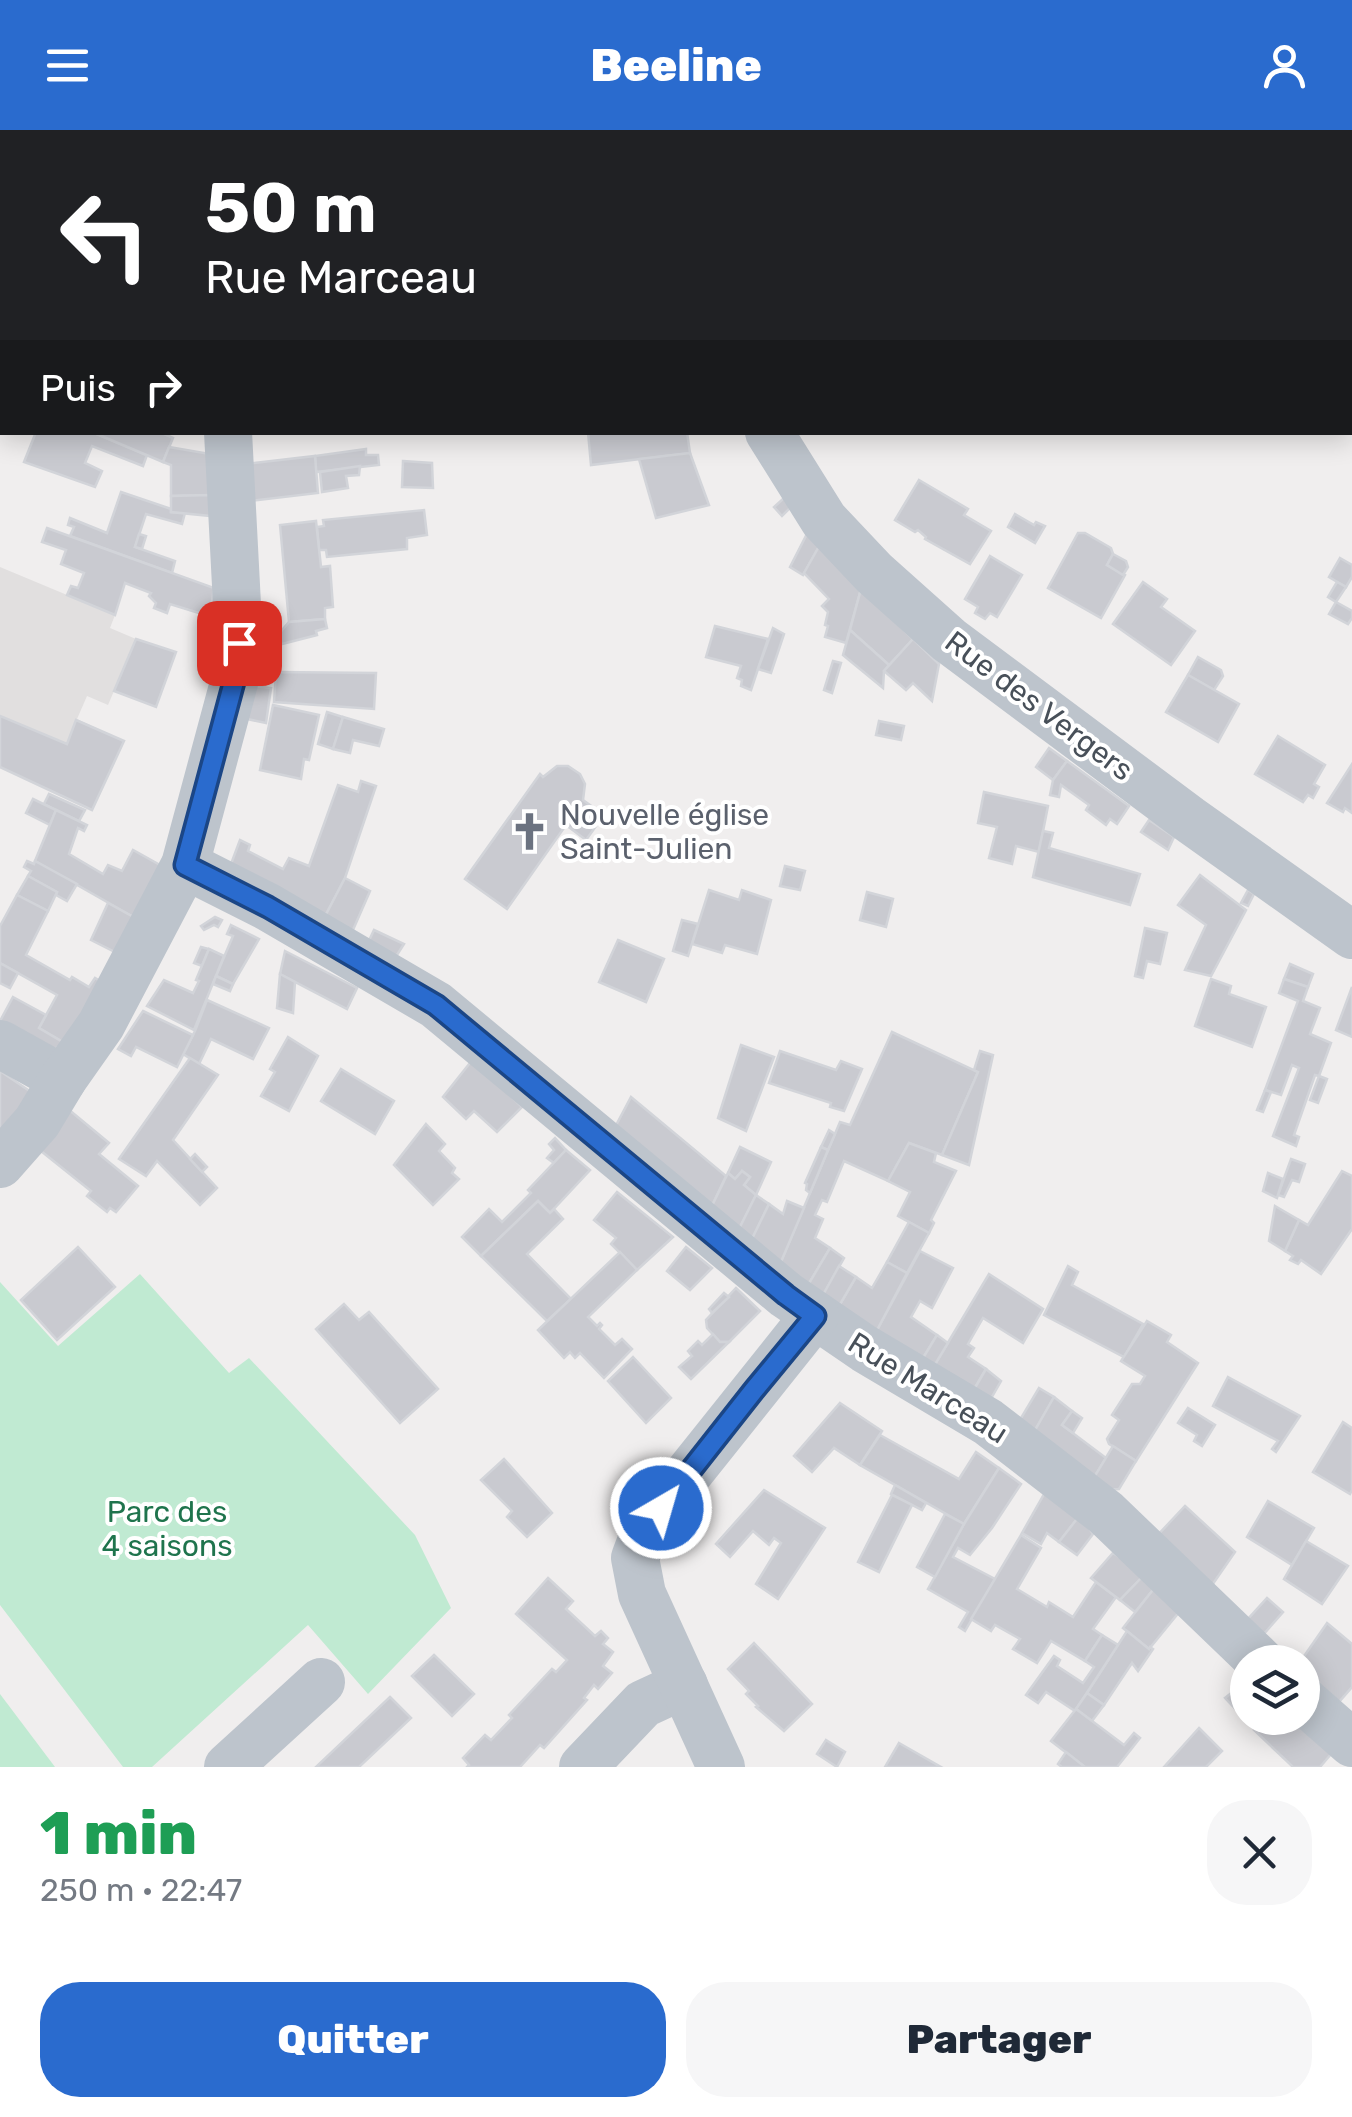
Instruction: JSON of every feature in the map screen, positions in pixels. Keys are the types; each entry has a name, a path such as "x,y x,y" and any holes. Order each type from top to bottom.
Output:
{"street":[{"path":"0,1164 36,1122 101,1025 185,865 235,678 239,643 228,435"},
{"name":"Rue des Vergers","path":"771,435 824,520 874,573 949,640 1352,935"},
{"name":"Rue Marceau","path":"185,865 268,907 436,1005 772,1284 865,1349 988,1422 1106,1513 1243,1645"},
{"path":"0,1044 63,1079"},
{"path":"721,1767 642,1594 635,1558 644,1534 661,1508 815,1316"},
{"path":"228,1767 321,1682"},
{"path":"583,1767 643,1704 684,1685"},
{"path":"1320,1715 1352,1743"}],"shaded area":[{"path":"0,567 115,615 110,628 136,639 108,705 87,696 77,719 124,741 92,810 0,767"}],"green space":[{"name":"Parc des 4 saisons","path":"140,1274 229,1373 249,1358 415,1535 451,1608 368,1694 308,1625 152,1767 123,1767 0,1605 0,1282 58,1346"},
{"path":"0,1694 55,1767 0,1767"}],"building":[{"path":"35,435 99,435 147,455 143,466 92,446 85,463 102,471 95,487 24,462"},
{"path":"99,435 166,435 173,438 163,462"},
{"path":"588,435 687,435 690,453 591,465"},
{"path":"169,447 210,454 210,495 171,496 171,465 163,462"},
{"path":"366,449 366,455 378,455 379,465 316,472 315,456"},
{"path":"690,453 709,505 656,518 639,459"},
{"path":"315,456 318,493 240,502 237,465"},
{"path":"403,461 432,463 433,488 402,487"},
{"path":"360,466 359,475 346,476 348,488 322,492 320,472"},
{"path":"919,480 968,509 964,515 991,531 970,564 925,539 918,530 915,532 895,520"},
{"path":"121,492 171,512 185,513 182,524 146,514 135,547 175,561 172,573 70,536 74,527 68,525 70,518 107,533"},
{"path":"210,495 211,516 171,512 171,496"},
{"path":"784,498 792,506 782,516 774,507"},
{"path":"424,510 427,535 407,538 407,549 327,557 326,550 319,550 317,527 324,526 323,520"},
{"path":"1015,514 1034,525 1036,522 1045,526 1035,543 1008,527"},
{"path":"316,521 321,567 330,566 333,607 325,608 325,619 289,622 280,525"},
{"path":"47,528 214,588 211,607 215,608 215,618 170,604 167,613 154,608 151,593 125,583 115,615 67,595 71,586 78,588 84,573 61,564 66,550 42,542"},
{"path":"809,530 821,543 803,575 790,567"},
{"path":"1078,533 1111,548 1113,554 1107,565 1125,575 1101,618 1048,588"},
{"path":"139,534 146,536 142,549 135,547"},
{"path":"821,543 861,589 846,643 825,637 828,612 822,606 829,599 804,573"},
{"path":"1113,554 1126,561 1128,567 1123,575 1107,565"},
{"path":"990,556 1022,575 997,617 990,613 985,619 975,613 978,607 965,599"},
{"path":"1340,558 1352,565 1352,577 1346,587 1329,577"},
{"path":"1143,582 1167,599 1161,607 1195,631 1171,665 1113,624"},
{"path":"1337,582 1346,587 1336,602 1328,597"},
{"path":"861,589 913,639 889,665 850,630"},
{"path":"1336,602 1352,611 1348,624 1329,614"},
{"path":"325,619 327,628 316,631 317,635 274,646 271,643 289,622"},
{"path":"715,626 768,639 751,690 741,686 742,680 737,678 741,666 706,657"},
{"path":"773,628 784,634 771,673 758,669"},
{"path":"850,630 889,665 884,671 883,688 843,655"},
{"path":"136,639 176,652 156,707 114,691"},
{"path":"913,639 939,664 932,701 913,683 906,690 884,671"},
{"path":"1198,657 1221,670 1223,676 1214,690 1188,675"},
{"path":"833,661 841,663 832,693 824,690"},
{"path":"276,672 376,673 374,709 274,702"},
{"path":"1188,675 1239,704 1218,742 1166,712"},
{"path":"251,686 271,688 266,723 247,719"},
{"path":"273,705 319,715 301,779 260,770"},
{"path":"327,712 343,717 333,749 318,744"},
{"path":"0,716 67,744 76,720 124,741 92,810 0,767"},
{"path":"343,717 384,729 379,746 353,740 350,753 333,749"},
{"path":"879,721 904,726 901,740 876,735"},
{"path":"1278,736 1325,765 1314,784 1319,787 1313,798 1308,795 1303,802 1255,774"},
{"path":"1049,748 1067,761 1053,780 1036,767"},
{"path":"1067,761 1129,806 1117,824 1110,819 1106,825 1086,810 1089,805 1061,785 1059,797 1050,795 1053,780"},
{"path":"1352,764 1352,813 1327,803"},
{"name":"Nouvelle église Saint-Julien","path":"557,766 568,766 580,774 585,784 583,800 604,815 586,840 566,825 507,909 465,879 540,774 543,777"},
{"path":"361,781 376,786 345,878 321,924 228,872 240,840 250,845 248,851 283,869 289,858 309,866 338,785 358,792"},
{"path":"984,792 1048,806 1039,852 1016,846 1012,864 989,858 997,827 978,823"},
{"path":"49,794 85,810 79,821 44,804"},
{"path":"33,799 56,810 50,825 26,813"},
{"path":"56,810 87,825 84,831 78,828 69,854 103,874 108,865 122,871 133,850 160,865 137,919 35,861"},
{"path":"1149,820 1174,837 1168,850 1141,832"},
{"path":"1043,831 1053,833 1049,848 1140,874 1130,905 1033,877"},
{"path":"27,861 35,861 77,884 67,901 28,876 31,871 24,867"},
{"path":"785,866 805,871 800,890 780,886"},
{"path":"1200,875 1246,910 1211,976 1185,970 1206,925 1178,905"},
{"path":"28,876 57,892 48,911 17,895"},
{"path":"345,878 370,891 349,939 321,924"},
{"path":"709,890 739,900 742,890 771,900 757,954 725,945 722,953 692,944"},
{"path":"1248,890 1254,894 1248,906 1241,903"},
{"path":"867,892 893,899 886,927 860,920"},
{"path":"17,895 48,911 26,955 89,987 95,978 105,984 70,1046 39,1028 57,995 0,963 0,926"},
{"path":"108,903 137,919 119,954 91,940"},
{"path":"215,917 222,920 218,927 204,930 201,926"},
{"path":"682,920 698,924 688,956 673,951"},
{"path":"231,925 259,939 233,984 216,976 233,936 227,934"},
{"path":"1145,928 1167,933 1160,964 1147,961 1143,978 1135,976"},
{"path":"374,930 404,944 393,961 366,947"},
{"path":"618,940 664,959 646,1002 599,982"},
{"path":"201,947 209,949 202,966 194,963"},
{"path":"209,949 224,956 194,1030 147,1006 164,980 193,993"},
{"path":"285,951 357,988 347,1009 280,974"},
{"path":"0,963 18,973 10,988 0,983"},
{"path":"1290,964 1313,974 1308,987 1284,979"},
{"path":"280,974 295,982 293,1013 277,1008"},
{"path":"216,976 233,984 230,991 213,984"},
{"path":"1211,979 1231,986 1229,994 1266,1007 1252,1047 1195,1026"},
{"path":"1284,979 1308,987 1303,1001 1320,1008 1310,1034 1331,1043 1294,1135 1299,1137 1296,1146 1273,1136 1299,1068 1292,1065 1281,1095 1265,1090 1298,1001 1279,993"},
{"path":"1352,987 1352,1037 1336,1030"},
{"path":"13,997 46,1015 39,1028 66,1044 44,1053 0,1021"},
{"path":"207,1000 269,1028 253,1059 211,1039 199,1064 183,1054"},
{"path":"143,1011 193,1035 177,1067 136,1047 131,1056 118,1049"},
{"path":"892,1032 978,1072 942,1155 909,1143 888,1181 844,1161 827,1202 822,1200 815,1215 823,1219 815,1238 830,1248 808,1285 780,1264 840,1122 850,1125"},
{"path":"288,1037 318,1056 289,1111 261,1096 275,1072 270,1069"},
{"path":"741,1045 774,1057 746,1131 718,1118"},
{"path":"780,1051 836,1070 841,1061 862,1069 844,1111 769,1083"},
{"path":"980,1051 993,1055 969,1165 942,1155 978,1072 974,1070"},
{"path":"190,1058 218,1075 173,1140 217,1188 200,1205 157,1161 146,1176 119,1159"},
{"path":"473,1059 522,1107 497,1132 474,1111 466,1119 443,1097"},
{"path":"341,1069 394,1101 375,1134 321,1101"},
{"path":"0,1071 37,1096 0,1139"},
{"path":"1319,1076 1327,1079 1318,1103 1310,1100"},
{"path":"1265,1090 1271,1092 1263,1112 1257,1110"},
{"path":"631,1097 726,1176 709,1212 612,1133"},
{"path":"68,1109 109,1143 99,1154 138,1186 116,1212 110,1208 107,1212 87,1196 91,1191 36,1147"},
{"path":"426,1124 445,1144 439,1151 455,1168 452,1173 459,1179 433,1205 394,1165"},
{"path":"829,1130 835,1134 828,1150 821,1147"},
{"path":"555,1138 566,1150 554,1163 547,1158 554,1150 549,1144"},
{"path":"909,1143 936,1153 934,1162 956,1171 931,1220 934,1223 929,1233 898,1216 910,1192 888,1181"},
{"path":"740,1147 771,1162 756,1195 744,1185 750,1177 742,1171 735,1179 728,1173"},
{"path":"821,1147 828,1150 810,1193 805,1183"},
{"path":"566,1150 590,1170 550,1213 538,1201 481,1256 462,1237 489,1209 502,1222"},
{"path":"195,1154 207,1167 202,1172 190,1159"},
{"path":"1291,1159 1305,1164 1299,1182 1292,1180 1284,1197 1278,1195"},
{"path":"742,1171 750,1177 744,1185 756,1195 737,1233 709,1212 728,1173 735,1179"},
{"path":"1342,1171 1352,1176 1352,1229 1321,1274 1301,1260 1298,1264 1290,1260 1293,1256 1285,1251 1299,1220 1308,1225"},
{"path":"1268,1173 1283,1179 1277,1198 1263,1191"},
{"path":"617,1192 673,1237 637,1270 611,1244 616,1238 594,1220"},
{"path":"756,1195 769,1204 750,1243 737,1233"},
{"path":"538,1201 563,1219 527,1254 571,1299 547,1321 481,1256"},
{"path":"787,1201 804,1208 780,1264 750,1243 769,1204 783,1214"},
{"path":"1275,1206 1299,1220 1285,1251 1269,1241"},
{"path":"909,1222 929,1233 907,1273 887,1262"},
{"path":"78,1247 115,1287 57,1340 21,1300"},
{"path":"686,1247 712,1268 690,1290 667,1271"},
{"path":"830,1248 844,1258 823,1295 808,1285"},
{"path":"920,1251 953,1268 932,1308 920,1301 911,1317 937,1335 920,1363 876,1332"},
{"path":"620,1252 637,1270 588,1317 597,1326 602,1325 599,1329 615,1345 622,1339 632,1349 604,1378 580,1353 575,1358 570,1352 564,1358 538,1330"},
{"path":"887,1262 907,1273 876,1332 839,1306 856,1277 872,1288"},
{"path":"839,1266 856,1277 839,1306 823,1295"},
{"path":"1068,1266 1078,1272 1072,1285 1143,1324 1124,1357 1044,1315"},
{"path":"989,1274 1043,1309 1023,1343 983,1318 968,1344 974,1348 968,1357 986,1369 969,1398 931,1371"},
{"path":"736,1288 760,1311 729,1342 720,1342 707,1328 706,1320"},
{"path":"724,1293 729,1297 712,1313 709,1309"},
{"path":"344,1304 359,1320 369,1312 438,1389 400,1423 316,1329"},
{"path":"1147,1321 1171,1335 1167,1342 1198,1363 1136,1461 1107,1439 1119,1420 1112,1415 1132,1384 1140,1384 1145,1376 1121,1361"},
{"path":"713,1334 720,1342 729,1342 691,1379 679,1367 692,1356 688,1351 698,1341 702,1345"},
{"path":"937,1335 948,1343 931,1371 920,1363"},
{"path":"633,1357 671,1398 646,1423 608,1381"},
{"path":"986,1369 1001,1381 985,1409 969,1398"},
{"path":"1228,1377 1300,1416 1276,1452 1272,1449 1278,1441 1213,1406"},
{"path":"1039,1388 1054,1397 1030,1439 1015,1428"},
{"path":"1054,1397 1072,1411 1062,1425 1106,1458 1090,1484 1030,1439"},
{"path":"840,1403 882,1431 860,1465 834,1448 812,1472 794,1456"},
{"path":"1188,1408 1215,1425 1202,1446 1194,1441 1197,1435 1178,1423"},
{"path":"1072,1411 1082,1418 1073,1433 1062,1425"},
{"path":"1343,1422 1352,1428 1350,1494 1313,1472"},
{"path":"880,1435 959,1479 976,1452 999,1468 964,1524 860,1465"},
{"path":"1113,1446 1136,1461 1119,1489 1099,1490 1090,1484"},
{"path":"504,1459 552,1513 527,1537 507,1517 512,1511 481,1480"},
{"path":"999,1468 1021,1484 970,1555 958,1548 953,1557 995,1579 965,1631 959,1627 968,1612 928,1589"},
{"path":"895,1485 926,1503 922,1510 891,1494"},
{"path":"1047,1489 1080,1515 1059,1542 1047,1533 1041,1544 1022,1533"},
{"path":"764,1490 825,1528 778,1599 756,1584 781,1543 774,1538 769,1545 753,1531 730,1557 716,1544"},
{"path":"892,1495 912,1505 879,1572 858,1562"},
{"path":"1268,1501 1314,1528 1292,1565 1247,1537"},
{"path":"1185,1506 1235,1552 1210,1588 1155,1538"},
{"path":"945,1514 964,1524 935,1577 917,1567"},
{"path":"1080,1515 1093,1534 1077,1555 1059,1542"},
{"path":"1021,1535 1041,1548 1017,1589 1073,1617 1096,1582 1116,1597 1093,1629 1102,1635 1085,1661 1051,1641 1037,1663 1013,1649 1020,1639 995,1625 991,1631 971,1619"},
{"path":"1306,1541 1348,1566 1322,1604 1284,1579"},
{"path":"1113,1553 1145,1574 1120,1600 1091,1578"},
{"path":"1145,1574 1156,1586 1135,1612 1120,1600"},
{"path":"548,1578 573,1601 566,1609 595,1636 601,1631 608,1638 603,1644 613,1652 603,1666 612,1673 598,1689 594,1685 584,1698 587,1700 544,1748 540,1745 520,1767 467,1767 463,1758 485,1735 491,1740 552,1669 556,1672 567,1660 516,1614"},
{"path":"1156,1586 1180,1611 1149,1649 1123,1628"},
{"path":"1267,1598 1283,1612 1263,1635 1247,1620"},
{"path":"1327,1623 1352,1644 1352,1687 1339,1702 1320,1686 1320,1645 1312,1645"},
{"path":"1127,1631 1153,1649 1138,1671 1132,1663 1104,1705 1087,1693"},
{"path":"1102,1635 1118,1645 1075,1711 1046,1692 1038,1703 1026,1695 1054,1656 1060,1660 1057,1666 1083,1683 1094,1667 1085,1661"},
{"path":"754,1643 812,1704 784,1731 756,1707 746,1694 749,1691 728,1669"},
{"path":"434,1655 474,1694 452,1716 412,1676"},
{"path":"1087,1693 1104,1705 1092,1721 1076,1709"},
{"path":"390,1697 411,1718 359,1767 316,1767"},
{"path":"1076,1709 1124,1745 1134,1733 1140,1738 1117,1767 1085,1767 1051,1741"},
{"path":"1199,1728 1222,1751 1206,1767 1164,1767"},
{"path":"1259,1735 1311,1735 1332,1753 1320,1767 1293,1767"},
{"path":"826,1740 845,1752 837,1767 817,1754"},
{"path":"899,1743 941,1767 885,1767"},
{"path":"1066,1752 1085,1767 1058,1764"}],"place":[{"name":"Nouvelle église Saint-Julien","path":"530,832"}],"route":[{"path":"239,643 235,678 185,865 268,907 436,1005 815,1316 661,1508"}]}
